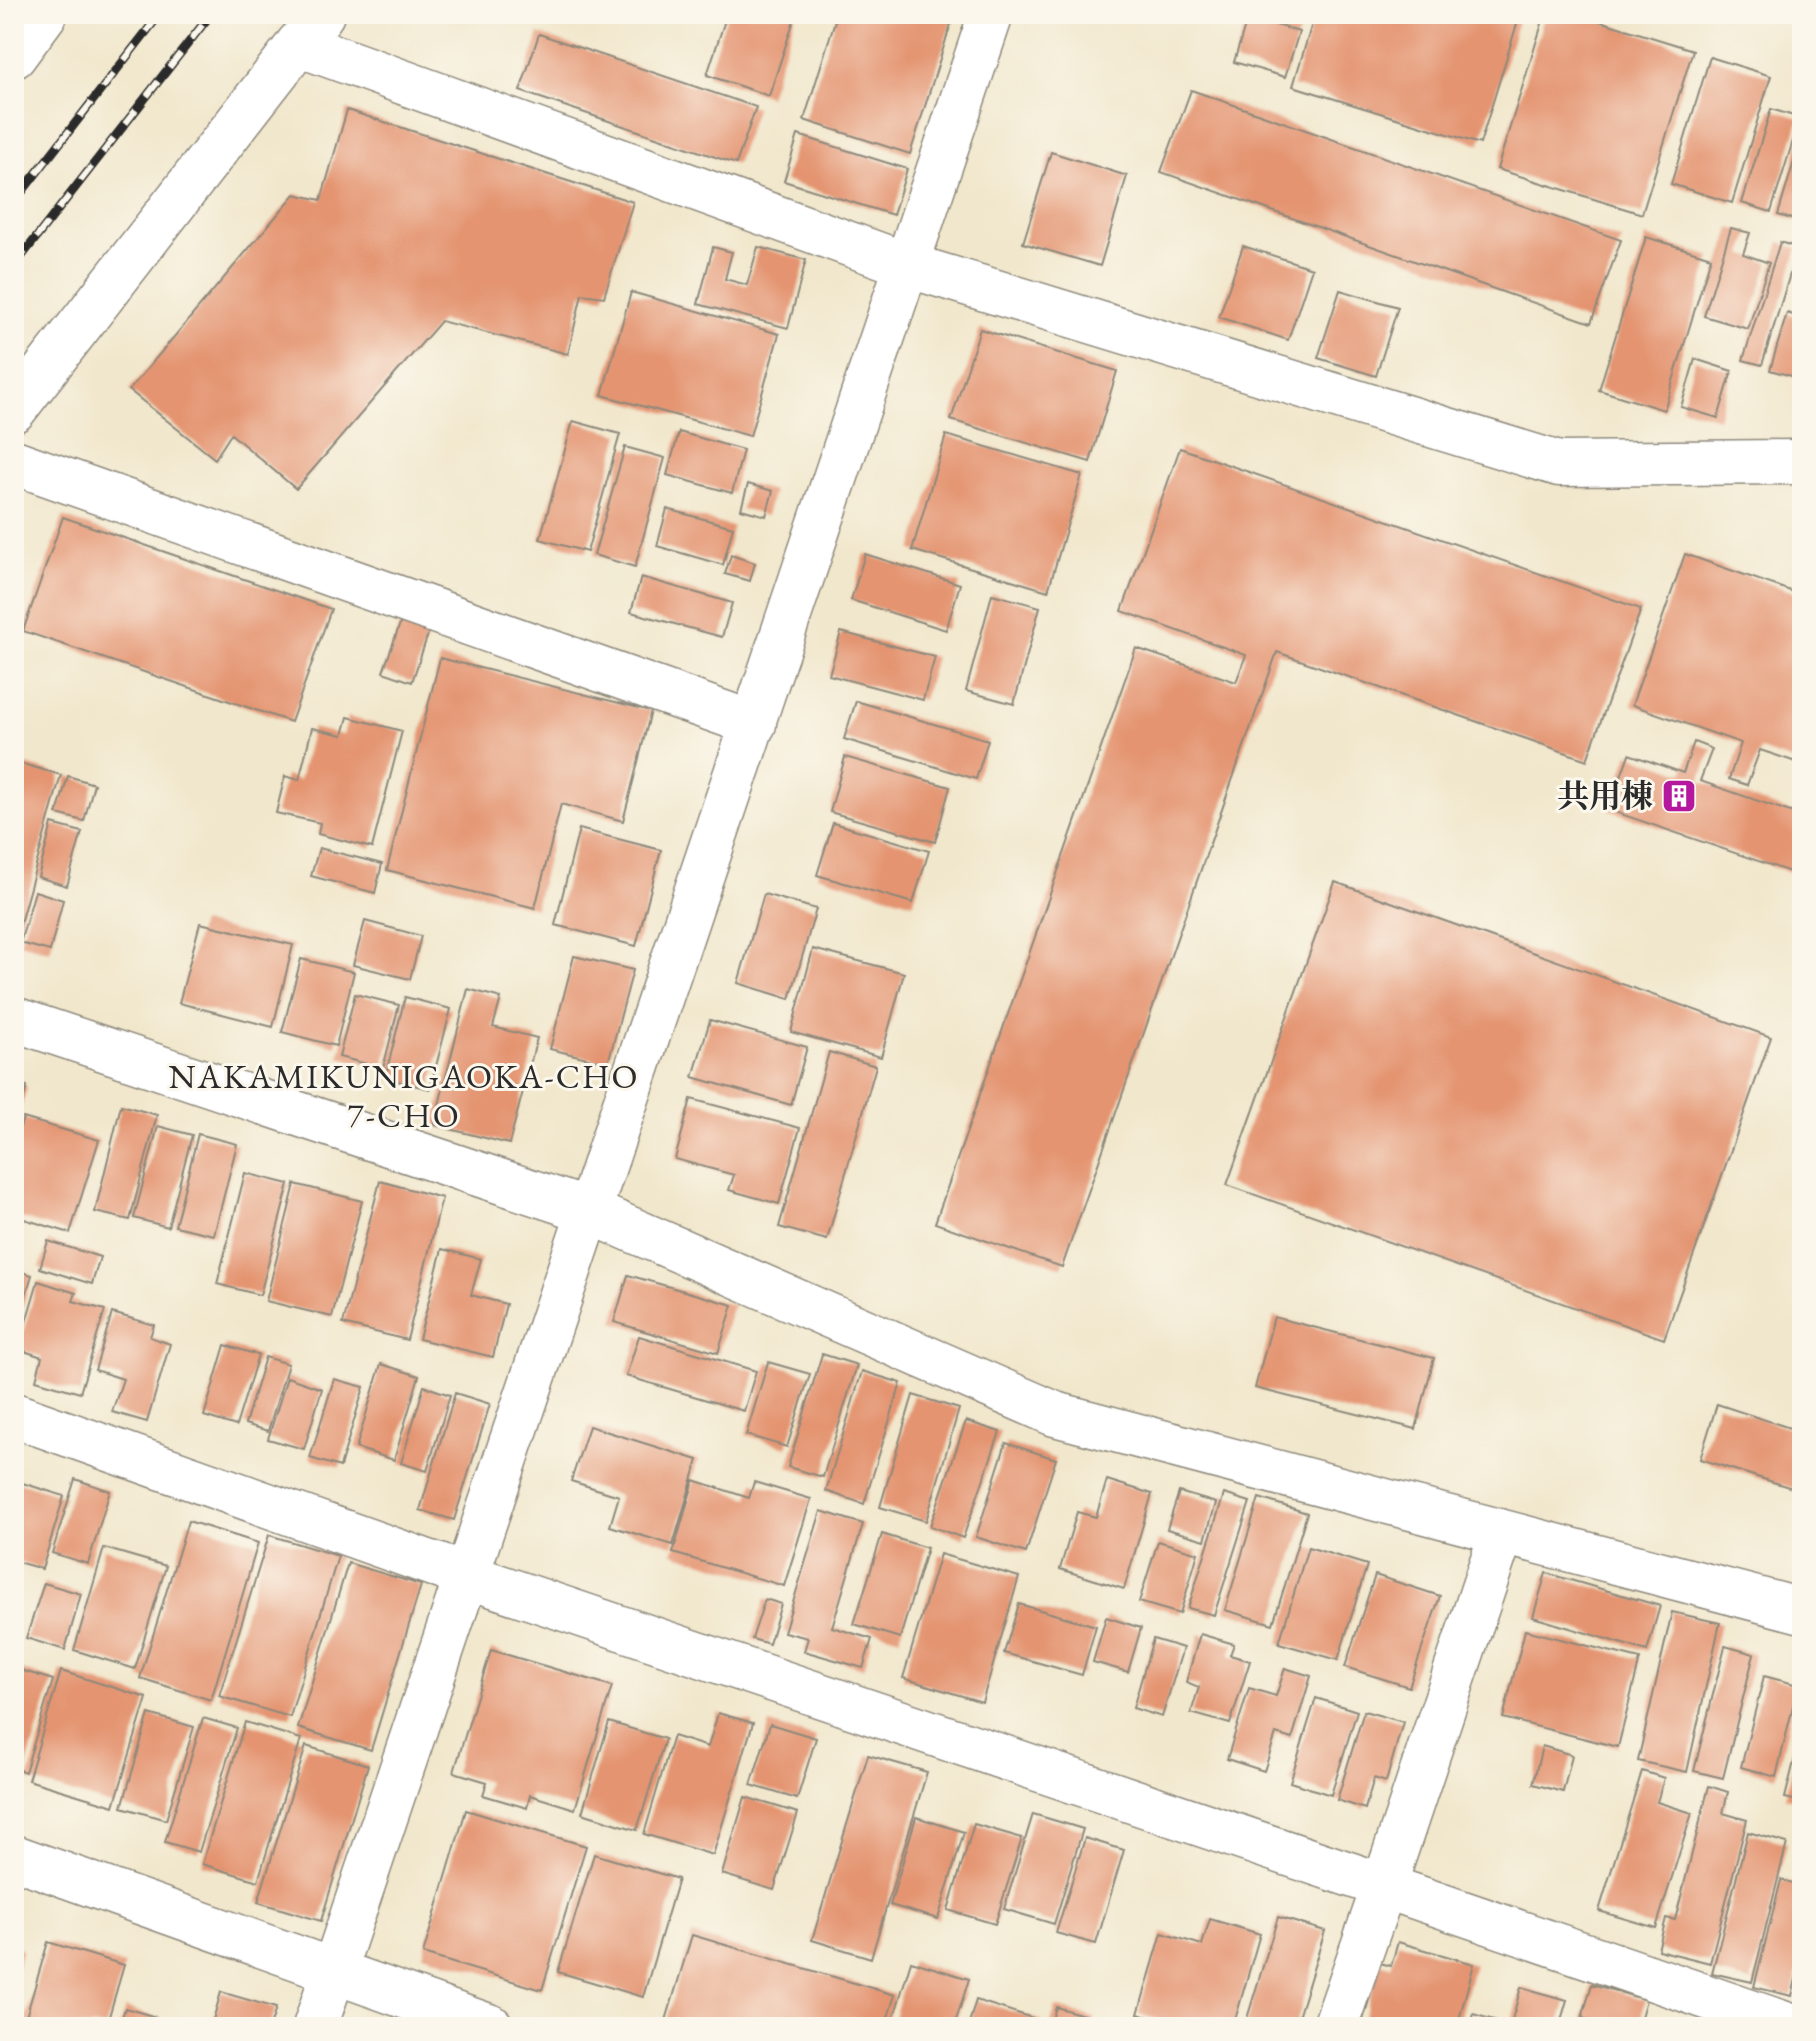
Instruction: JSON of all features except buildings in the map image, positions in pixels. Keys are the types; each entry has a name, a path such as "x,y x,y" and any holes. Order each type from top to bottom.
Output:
{"street":[{"path":"14,56 42,14"},
{"path":"315,2027 991,14"},
{"path":"14,410 310,29 907,265 1559,464 1802,462"},
{"path":"14,462 754,724"},
{"path":"14,1019 589,1211 1055,1414 1802,1611"},
{"path":"14,1415 467,1576 1794,2027"},
{"path":"1335,2027 1502,1532"},
{"path":"14,1857 491,2027"}],"railway":[{"path":"14,202 160,14"},
{"path":"14,266 211,14"}],"place":[{"name":"共用棟","path":"1679,796"}],"district":[{"name":"NAKAMIKUNIGAOKA-CHO 7-CHO","path":"404,1096"}]}
